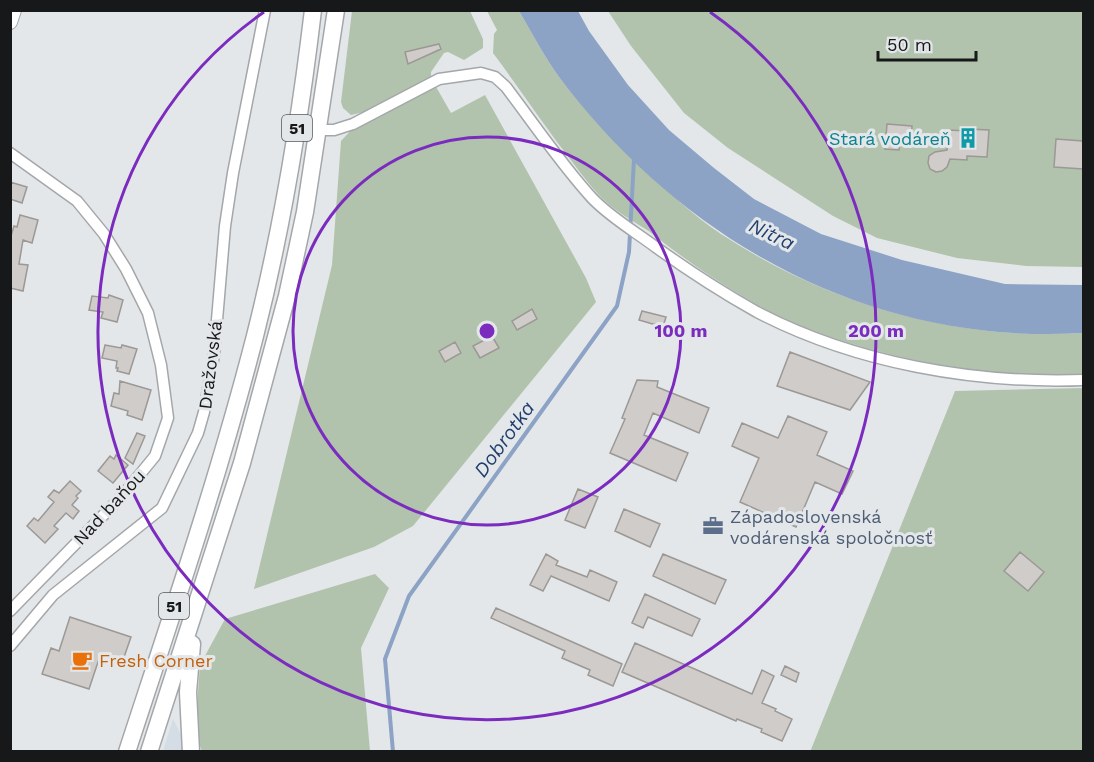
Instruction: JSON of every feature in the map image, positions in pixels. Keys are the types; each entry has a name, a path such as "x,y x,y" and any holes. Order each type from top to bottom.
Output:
{"main road":[{"name":"51","path":"127,752 220,460 255,334 292,157 313,10"},
{"name":"51","path":"149,752 242,463 287,296 305,212 336,10"},
{"path":"191,752 188,692 194,616"}],"street":[{"path":"10,22 14,10"},
{"name":"Dražovská","path":"10,646 53,595 162,508 198,433 214,355 224,237 233,173 265,10"},
{"path":"319,130 334,130 353,124 440,79 481,73 495,77 506,87 593,198 608,213 712,284 758,312 842,347 888,360 949,372 1019,380 1083,380"},
{"name":"Nad baňou","path":"10,153 77,201 104,234 126,269 148,313 161,365 168,418 155,456 123,495 10,611"}],"shaded area":[{"path":"173,719 189,751 163,751"}],"green space":[{"path":"352,11 470,11 483,39 483,48 464,60 448,52 444,53 431,72 431,78 451,113 485,95 586,278 596,302 413,526 374,547 254,589 332,265 341,141 369,111 351,115 343,108 341,102"},
{"path":"487,11 519,11 554,69 588,113 620,146 700,219 762,259 849,298 894,313 941,324 988,331 1035,334 1083,333 1083,374 1004,373 919,361 876,351 797,324 733,291 615,210 596,192 493,53 494,34 497,30"},
{"path":"608,11 1083,11 1083,267 1026,266 957,258 877,238 833,216 728,148 684,113 631,46"},
{"path":"1083,388 1083,751 810,752 955,391"},
{"path":"375,574 389,588 361,648 370,751 202,751 195,733 200,665 225,619"}],"water":[{"name":"Nitra","path":"519,11 578,11 589,31 628,85 669,130 754,199 821,234 902,260 1005,284 1083,285 1083,333 1005,333 930,322 857,301 789,272 724,234 664,189 609,136 559,77"}],"building":[{"path":"439,44 441,49 408,64 405,52"},
{"path":"887,124 912,126 911,143 900,142 899,150 885,149"},
{"name":"Stará vodáreň","path":"968,129 989,130 987,157 967,156 967,160 950,159 947,167 942,171 936,172 930,169 929,156 935,152 947,150 948,130 968,131"},
{"path":"1056,139 1083,141 1083,169 1054,167"},
{"path":"10,182 27,187 22,203 10,199"},
{"path":"20,215 38,220 32,243 23,240 19,264 28,265 23,291 10,288 10,239 14,226 17,227"},
{"path":"109,295 123,300 117,322 101,318 103,312 89,310 92,296 108,298"},
{"path":"532,309 537,319 517,330 512,321"},
{"path":"642,311 666,317 663,327 639,320"},
{"path":"492,336 499,348 480,358 473,346"},
{"path":"455,342 461,353 445,362 439,351"},
{"path":"105,345 121,348 122,345 137,349 129,374 117,371 117,361 102,358"},
{"path":"790,352 870,382 850,410 777,386"},
{"path":"637,380 658,381 657,387 709,408 699,433 653,413 644,435 688,453 676,481 610,453 625,419 622,418"},
{"path":"120,381 151,390 142,420 127,415 128,411 111,406 114,393 119,394"},
{"path":"788,416 827,432 817,455 853,471 842,494 815,482 796,527 740,502 759,458 732,446 742,423 778,438"},
{"path":"137,433 145,436 133,464 125,458"},
{"path":"116,455 128,465 113,483 98,471 110,456 114,459"},
{"path":"70,481 81,491 72,505 79,511 73,519 66,513 54,526 58,529 45,543 27,526 34,518 38,521 54,502 48,497 54,490 59,493"},
{"path":"578,489 598,497 585,528 565,520"},
{"path":"624,509 660,524 650,547 615,531"},
{"path":"1020,552 1044,572 1028,591 1004,571"},
{"path":"546,554 558,561 556,565 587,577 590,570 617,582 609,601 551,576 543,591 530,585"},
{"path":"663,554 726,580 715,604 653,576"},
{"path":"645,594 700,619 692,636 648,617 643,628 632,623"},
{"path":"496,608 622,664 613,686 588,675 590,670 562,658 565,651 491,618"},
{"path":"70,617 131,637 123,660 101,653 89,689 42,674 51,648 59,651"},
{"path":"635,643 752,694 762,670 774,676 762,703 792,719 782,741 761,732 762,729 737,719 736,721 622,672"},
{"path":"785,666 799,673 796,682 781,675"}],"waterway":[{"name":"Dobrotka","path":"393,752 385,659 409,596 617,306 629,252 634,159"}],"place":[{"name":"Stará vodáreň","path":"968,138"},
{"name":"Západoslovenská vodárenská spoločnosť","path":"713,526"},
{"name":"Fresh Corner","path":"82,660"}]}
